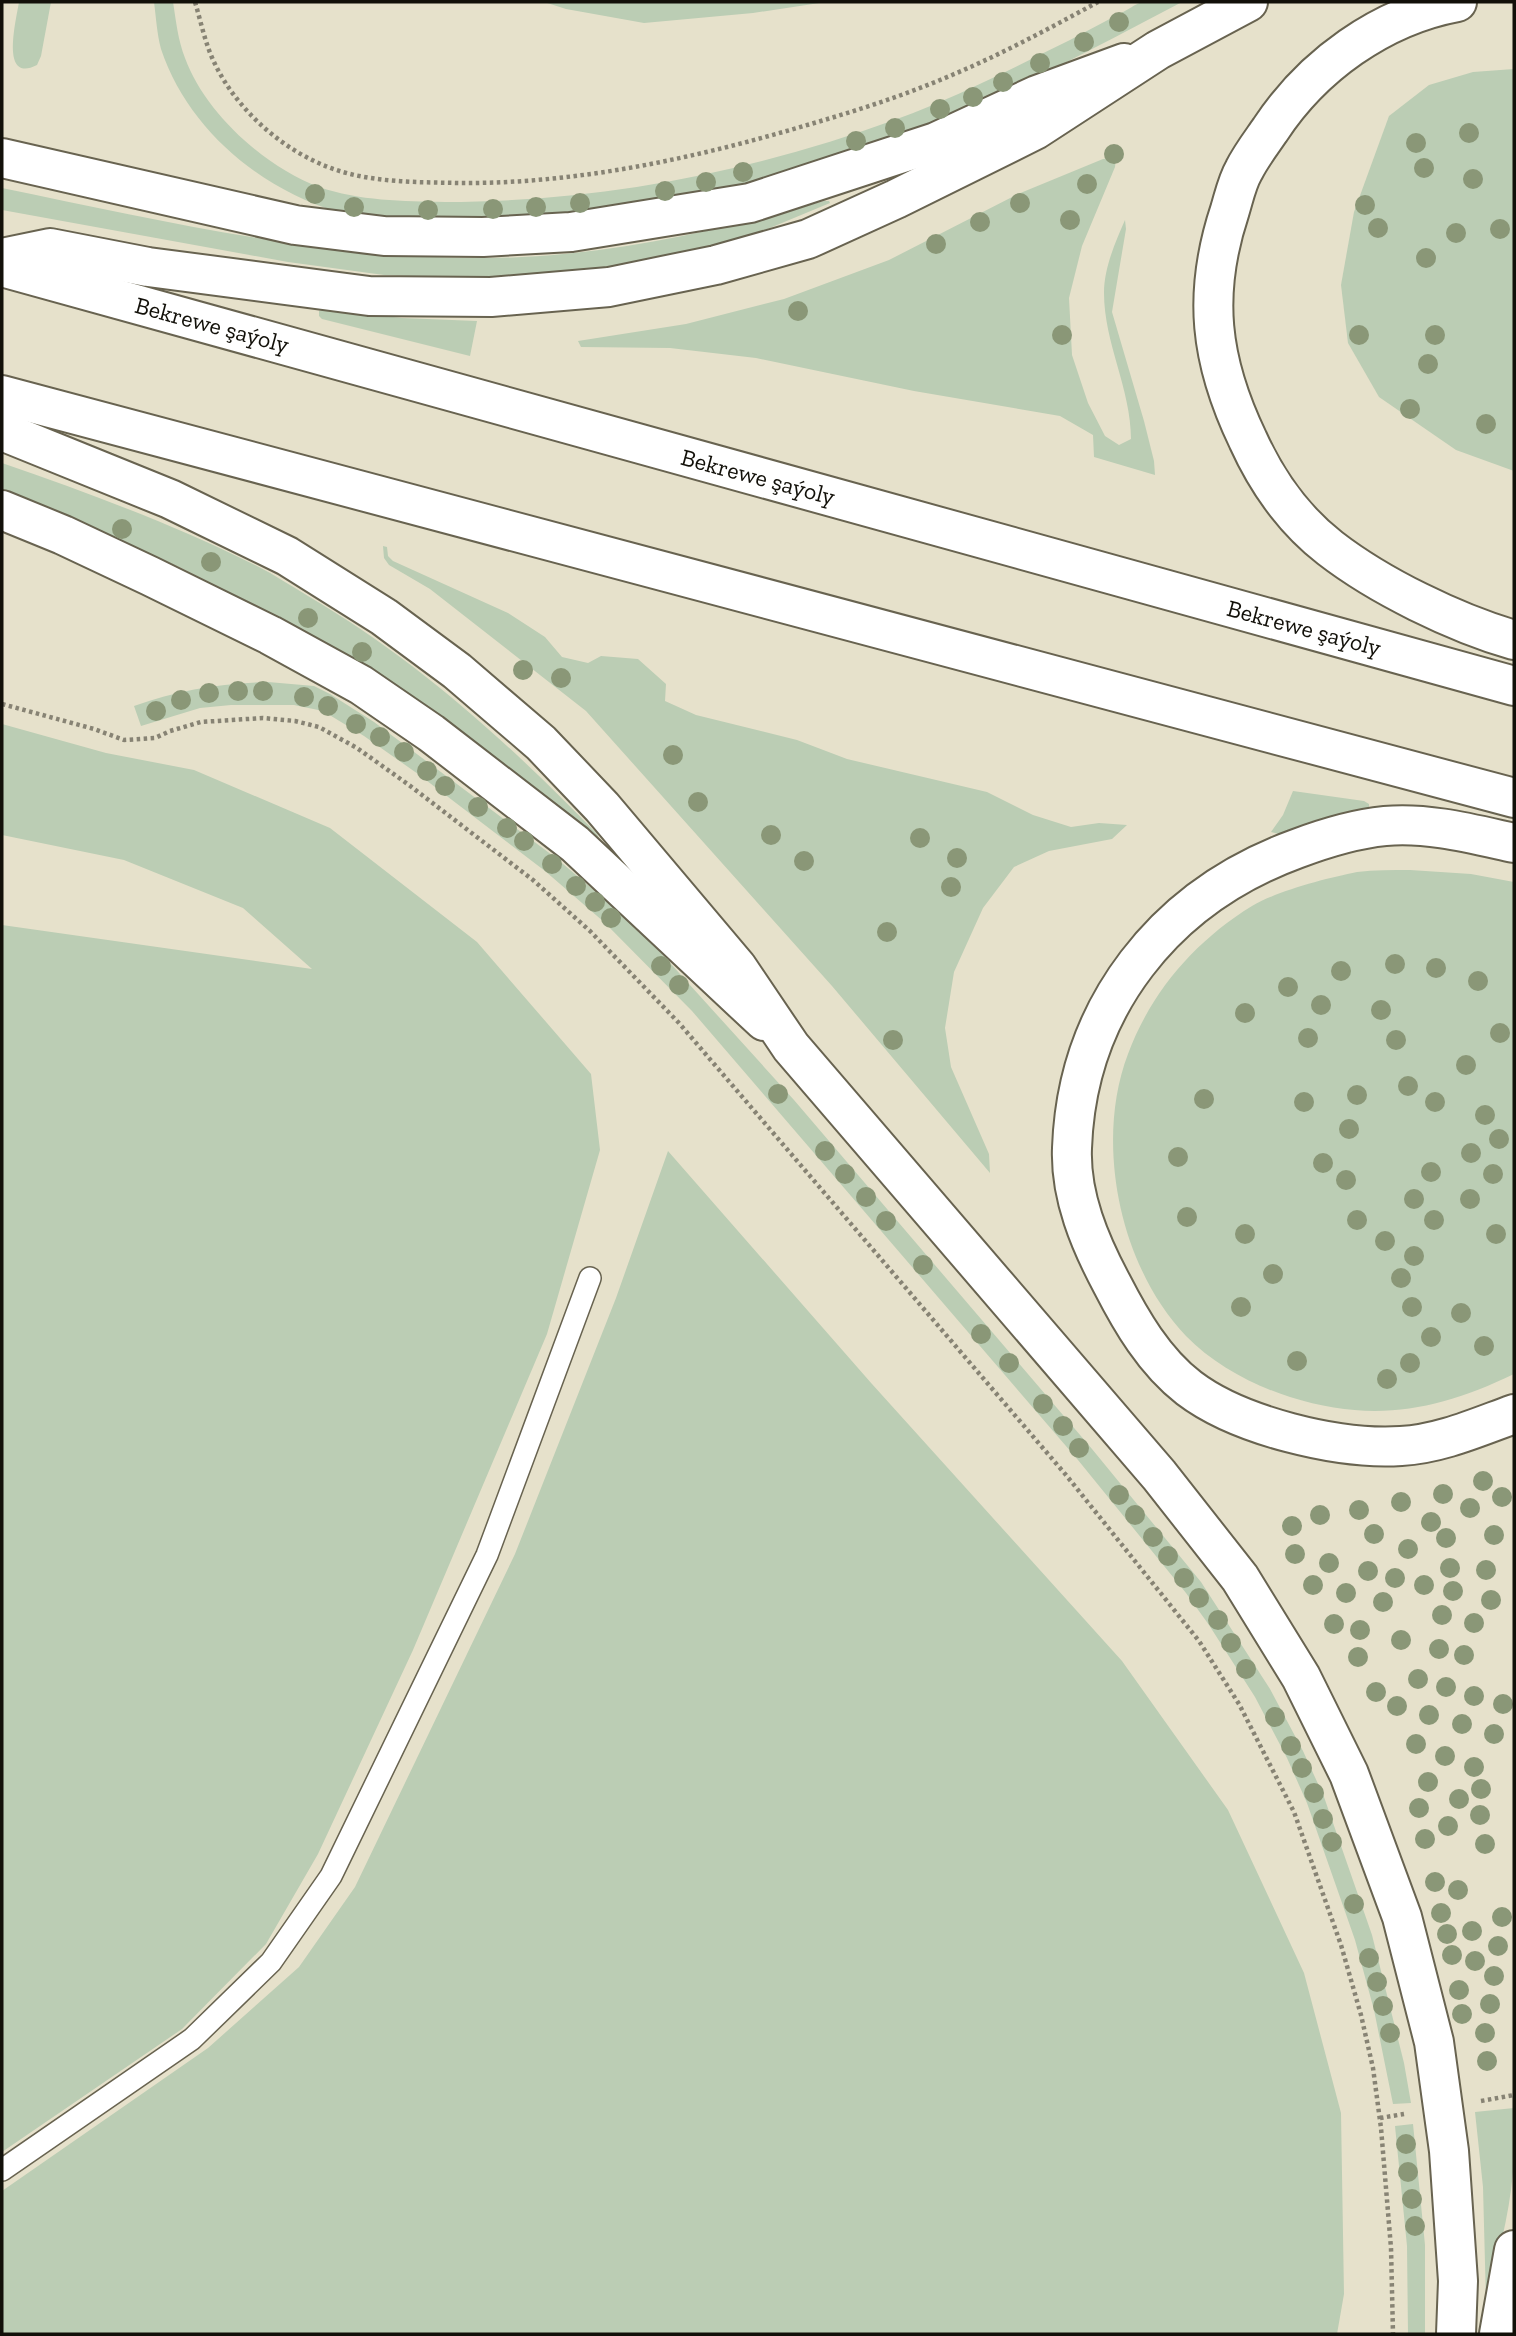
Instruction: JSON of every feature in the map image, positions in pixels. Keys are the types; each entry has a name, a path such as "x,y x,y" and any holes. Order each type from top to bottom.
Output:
{"main road":[{"path":"2,258 50,248 148,267 369,296 491,297 610,287 716,265 808,239 1035,130 1158,50 1248,2"},
{"path":"1457,2 1397,20 1351,47 1314,77 1280,115 1242,172 1238,184 1222,233 1214,271 1213,320 1221,372 1232,407 1263,473 1290,510 1330,548 1389,587 1487,632 1514,640"},
{"path":"2,158 295,225 384,236 483,237 571,232 750,203 936,142 1037,95 1158,50"},
{"name":"Bekrewe şaýoly","path":"2,267 1514,686"},
{"path":"2,395 1514,798"},
{"path":"2,429 6,433 170,499 287,556 384,617 457,671 541,743 602,807 737,967 791,1047"},
{"path":"2,510 150,576 270,635 361,685 421,726 575,844 791,1047 1158,1475 1240,1578 1301,1677 1349,1774 1402,1917 1434,2042 1449,2151 1458,2281 1456,2334"},
{"path":"1514,843 1435,827 1387,826 1338,834 1277,856 1227,881 1152,943 1114,996 1090,1046 1078,1095 1072,1150 1079,1205 1096,1255 1123,1306 1151,1349 1189,1388 1234,1413 1286,1433 1349,1444 1401,1446 1444,1439 1514,1414"},
{"path":"1499,2334 1514,2250"}],"lane":[{"path":"2,2170 192,2039 271,1962 331,1876 487,1555 590,1278"}],"path":[{"path":"195,2 214,62 230,90 252,116 300,153 327,167 375,178 476,183 516,182 587,174 660,162 803,127 890,100 951,76 1098,2"},
{"path":"2,704 124,740 155,738 201,722 263,718 295,721 329,732 357,748 409,785 533,880 590,931 661,1004 1066,1475 1199,1641 1239,1704 1294,1812 1341,1945 1373,2068 1387,2195 1394,2300 1393,2334"}],"green space":[{"path":"19,2 51,2 41,56 37,65 25,69 18,66 13,48"},
{"path":"154,2 173,2 183,51 194,79 207,99 239,136 278,166 334,192 381,199 445,202 502,201 617,190 731,169 787,154 842,138 941,101 1070,40 1139,3 1182,2 974,107 802,168 691,196 579,214 513,218 394,219 351,215 309,202 281,188 230,152 189,105 173,78 161,49"},
{"path":"544,2 826,2 753,13 644,23 566,9"},
{"path":"1514,69 1514,471 1456,450 1379,397 1348,343 1341,285 1354,212 1389,116 1429,85 1473,72"},
{"path":"1116,158 1115,167 1082,246 1069,298 1072,355 1088,403 1105,436 1119,445 1131,439 1127,402 1108,330 1104,293 1108,265 1125,220 1126,229 1112,312 1144,421 1155,475 1094,457 1093,435 1060,416 914,391 756,358 670,348 581,347 578,341 686,324 784,299 889,260 1018,194 1103,159"},
{"path":"2,188 181,225 302,245 362,252 484,258 527,257 613,248 698,233 824,201 830,203 746,238 670,259 572,273 484,279 384,275 288,262 2,210"},
{"path":"325,309 402,318 477,321 470,356 322,319 319,311"},
{"path":"2,463 131,510 226,551 270,573 348,621 424,675 496,736 597,834 599,843 333,651 256,606 179,567 2,490"},
{"path":"383,546 387,547 388,556 393,561 508,613 545,637 562,657 588,663 601,656 638,659 666,684 665,701 696,715 797,740 847,759 987,792 1033,815 1071,827 1099,823 1127,825 1112,839 1049,851 1014,867 983,908 954,972 945,1028 951,1067 989,1154 990,1173 832,986 586,711 430,589 389,565 384,558"},
{"path":"268,682 314,686 374,722 556,858 616,909 661,953 794,1100 1092,1449 1201,1582 1270,1689 1324,1797 1372,1935 1404,2063 1411,2103 1393,2104 1374,2010 1355,1940 1307,1803 1255,1697 1186,1593 1078,1460 692,1011 604,922 545,871 418,774 323,711 294,705 231,705 200,708 141,726 134,706 200,688"},
{"path":"2,724 106,753 194,770 330,828 477,942 591,1074 600,1150 547,1334 413,1650 318,1854 266,1944 182,2029 2,2152 2,925 312,969 243,908 124,860 2,835"},
{"path":"1293,791 1364,801 1369,804 1369,811 1279,834 1271,832 1283,815"},
{"path":"1410,870 1471,874 1514,882 1514,1374 1486,1387 1431,1404 1377,1411 1349,1410 1290,1397 1262,1386 1208,1356 1186,1336 1163,1308 1144,1275 1130,1240 1120,1203 1114,1164 1113,1126 1118,1089 1138,1031 1162,989 1212,935 1262,900 1288,890 1357,872"},
{"path":"668,1151 872,1384 1122,1661 1228,1810 1304,1973 1341,2113 1344,2294 1337,2334 2,2334 2,2191 208,2048 299,1967 355,1887 515,1554 616,1298"},
{"path":"1514,2108 1511,2193 1486,2301 1483,2187 1475,2112"},
{"path":"1413,2124 1425,2245 1425,2334 1408,2334 1407,2246 1395,2126"}]}
